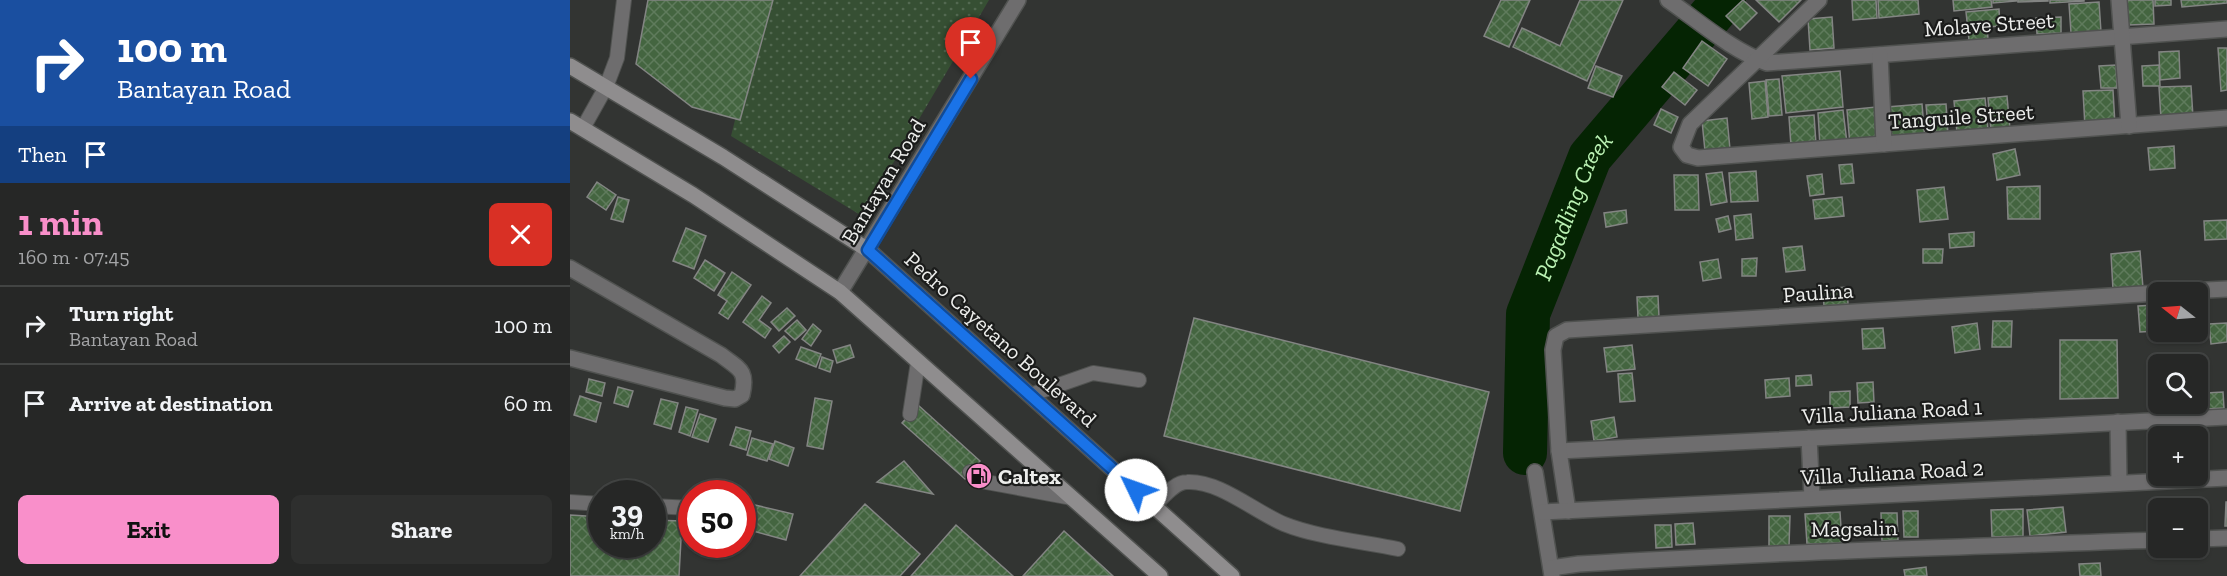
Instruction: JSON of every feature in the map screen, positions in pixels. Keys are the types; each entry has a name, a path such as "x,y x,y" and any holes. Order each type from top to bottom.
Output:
{"main road":[{"name":"Pedro Cayetano Boulevard","path":"570,66 723,157 868,250 1232,576"},
{"path":"576,125 693,195 840,292 1160,576"}],"street":[{"name":"Bantayan Road","path":"840,292 868,250 1018,0"},
{"path":"1668,0 1704,27 1755,59 1819,0"},
{"path":"2119,0 2129,126"},
{"name":"Molave Street","path":"1755,59 1779,63 2227,29"},
{"path":"1880,55 1884,144"},
{"name":"Tanguile Street","path":"1755,59 1690,124 1681,147 1687,155 1698,158 2227,118"},
{"path":"570,268 721,355 742,371 746,380 742,395 735,399 725,398 570,358"},
{"path":"2208,290 2227,289"},
{"name":"Paulina","path":"1563,511 1553,350 1556,336 1567,330 2148,294"},
{"name":"Villa Juliana Road 1","path":"1559,451 2227,417"},
{"path":"2118,423 2119,483"},
{"path":"1809,438 1812,498"},
{"path":"1535,472 1551,572"},
{"name":"Villa Juliana Road 2","path":"1563,511 2227,478"},
{"path":"1542,512 1563,511"},
{"path":"2208,539 2227,538"},
{"name":"Magsalin","path":"1551,572 1579,564 1802,551 1940,549 2148,540"}],"lane":[{"path":"576,125 606,87 617,58 624,0"},
{"path":"910,414 918,362"},
{"path":"1030,395 1093,374 1139,380"},
{"path":"970,472 986,482 1072,498"},
{"path":"1154,506 1178,484 1198,483 1222,490 1284,524 1398,549"},
{"path":"570,502 588,503"}],"green space":[{"path":"765,0 989,0 862,216 731,136"}],"building":[{"path":"648,0 773,0 740,120 692,107 636,64"},
{"path":"1501,0 1530,0 1509,47 1484,36"},
{"path":"1580,0 1623,0 1587,81 1513,47 1522,28 1560,46"},
{"path":"1743,0 1757,13 1740,30 1726,16"},
{"path":"1756,0 1801,0 1779,22"},
{"path":"1852,0 1876,0 1877,18 1853,20"},
{"path":"1878,0 1918,0 1919,14 1879,18"},
{"path":"1953,0 1991,0 1992,7 1954,11"},
{"path":"1993,0 2016,0 2017,1 1993,3"},
{"path":"2018,0 2048,0 2048,1 2018,2"},
{"path":"2050,0 2084,0 2084,1 2050,3"},
{"path":"2126,0 2153,0 2154,24 2128,25"},
{"path":"2155,0 2171,0 2171,5 2155,6"},
{"path":"2181,0 2227,0 2227,3 2182,7"},
{"path":"2099,2 2101,32 2071,33 2069,4"},
{"path":"1999,9 2000,26 1987,27 1988,39 1969,40 1966,12"},
{"path":"1832,17 1834,48 1810,50 1808,19"},
{"path":"2061,17 2061,33 2037,34 2036,18"},
{"path":"1702,41 1727,59 1708,86 1683,68"},
{"path":"2218,48 2227,48 2227,90 2221,91"},
{"path":"2179,51 2180,78 2160,80 2159,52"},
{"path":"2116,65 2117,88 2101,88 2099,66"},
{"path":"2159,65 2160,86 2143,86 2142,66"},
{"path":"1596,66 1622,76 1613,97 1588,88"},
{"path":"1840,71 1843,107 1786,113 1782,76"},
{"path":"1674,72 1697,90 1685,105 1662,87"},
{"path":"1779,79 1782,115 1769,116 1766,80"},
{"path":"1765,81 1768,117 1752,119 1749,83"},
{"path":"2191,86 2193,117 2161,119 2159,87"},
{"path":"2113,90 2115,125 2085,127 2083,91"},
{"path":"2007,96 2010,129 1991,130 1988,98"},
{"path":"1985,98 1988,130 1957,133 1954,101"},
{"path":"1922,104 1925,140 1890,143 1887,107"},
{"path":"1946,104 1948,135 1929,137 1926,105"},
{"path":"1876,107 1879,142 1850,145 1847,110"},
{"path":"1661,109 1678,117 1671,133 1654,125"},
{"path":"1843,110 1847,143 1820,146 1818,113"},
{"path":"1814,115 1816,144 1791,146 1789,117"},
{"path":"1727,118 1730,149 1705,151 1702,121"},
{"path":"2174,146 2175,168 2150,170 2148,148"},
{"path":"2015,149 2020,175 1997,180 1993,154"},
{"path":"1852,164 1854,183 1841,184 1839,165"},
{"path":"1756,171 1758,201 1731,202 1729,173"},
{"path":"1722,172 1727,202 1711,205 1706,174"},
{"path":"1822,174 1824,194 1810,196 1807,176"},
{"path":"1674,175 1698,175 1699,210 1675,210"},
{"path":"597,182 616,195 606,210 587,197"},
{"path":"2040,186 2040,219 2008,219 2007,187"},
{"path":"1944,187 1948,219 1920,222 1917,190"},
{"path":"618,197 629,200 623,222 611,219"},
{"path":"1842,197 1844,216 1815,219 1813,200"},
{"path":"1626,210 1627,223 1606,227 1604,213"},
{"path":"1751,214 1753,238 1736,240 1734,216"},
{"path":"1728,216 1731,229 1719,232 1716,219"},
{"path":"2227,220 2227,239 2205,240 2204,221"},
{"path":"686,228 706,236 694,269 673,261"},
{"path":"1974,232 1974,246 1950,248 1949,234"},
{"path":"1802,246 1805,270 1786,272 1783,248"},
{"path":"1923,249 1943,249 1942,263 1923,263"},
{"path":"2140,251 2143,288 2113,290 2111,254"},
{"path":"1757,258 1756,276 1742,276 1742,259"},
{"path":"1718,259 1721,278 1703,281 1700,262"},
{"path":"705,260 725,273 714,291 694,278"},
{"path":"732,272 751,285 728,319 719,313 727,301 718,295"},
{"path":"1847,287 1848,304 1824,306 1823,289"},
{"path":"762,296 771,303 759,320 771,329 765,338 743,322"},
{"path":"1658,296 1659,317 1638,318 1637,297"},
{"path":"2148,305 2148,332 2140,332 2138,306"},
{"path":"787,308 795,316 779,331 771,322"},
{"path":"1194,318 1489,392 1460,511 1164,436"},
{"path":"797,320 806,330 795,340 785,331"},
{"path":"1993,321 2012,321 2011,347 1992,347"},
{"path":"1977,323 1980,349 1955,353 1952,327"},
{"path":"2227,323 2227,342 2211,344 2209,324"},
{"path":"813,324 821,331 811,346 802,339"},
{"path":"1883,328 1885,348 1863,349 1862,329"},
{"path":"784,336 790,342 779,353 773,346"},
{"path":"2060,340 2117,340 2118,398 2060,399"},
{"path":"850,345 854,357 837,363 833,350"},
{"path":"1632,345 1635,369 1607,372 1604,348"},
{"path":"801,347 821,354 816,367 796,359"},
{"path":"822,357 833,361 830,372 819,368"},
{"path":"1632,373 1635,401 1620,402 1618,374"},
{"path":"1811,375 1812,385 1796,386 1796,376"},
{"path":"1789,378 1790,396 1766,398 1765,380"},
{"path":"589,379 605,383 602,396 586,392"},
{"path":"1873,382 1874,402 1858,403 1857,383"},
{"path":"618,387 633,391 628,407 614,403"},
{"path":"1850,391 1850,407 1830,408 1830,392"},
{"path":"2223,392 2224,408 2208,409 2208,393"},
{"path":"580,396 601,403 596,422 574,415"},
{"path":"815,398 832,401 823,449 807,446"},
{"path":"661,399 678,403 671,429 654,424"},
{"path":"918,405 980,461 965,479 902,423"},
{"path":"686,407 698,410 690,436 679,432"},
{"path":"700,414 716,419 708,442 692,437"},
{"path":"1614,417 1617,437 1594,441 1591,421"},
{"path":"736,427 751,431 746,450 730,445"},
{"path":"752,438 773,444 767,461 747,455"},
{"path":"775,441 794,448 788,466 769,459"},
{"path":"904,461 933,494 877,482"},
{"path":"2226,502 2227,526 2225,526"},
{"path":"865,504 920,554 900,576 800,576"},
{"path":"756,505 793,514 786,540 756,532"},
{"path":"2063,507 2066,532 2030,536 2027,510"},
{"path":"2023,509 2023,536 1992,537 1991,510"},
{"path":"1903,511 1918,511 1918,537 1904,537"},
{"path":"1840,512 1842,543 1807,544 1805,514"},
{"path":"1881,513 1897,513 1898,540 1882,541"},
{"path":"570,515 588,516 588,558 666,558 666,520 678,521 679,576 570,576"},
{"path":"1769,516 1790,516 1789,546 1769,546"},
{"path":"1693,523 1695,544 1676,545 1675,524"},
{"path":"956,525 1013,576 911,576"},
{"path":"1655,525 1671,525 1672,547 1656,548"},
{"path":"1064,531 1113,576 1023,576"},
{"path":"2100,563 2101,576 2080,576 2079,564"},
{"path":"1926,567 1927,576 1905,576 1904,570"}],"waterway":[{"name":"Pagadling Creek","path":"1525,453 1528,314 1590,157 1724,0"}],"place":[{"name":"Caltex","path":"979,476"}],"route":[{"path":"971,79 868,250 1136,490"}]}
